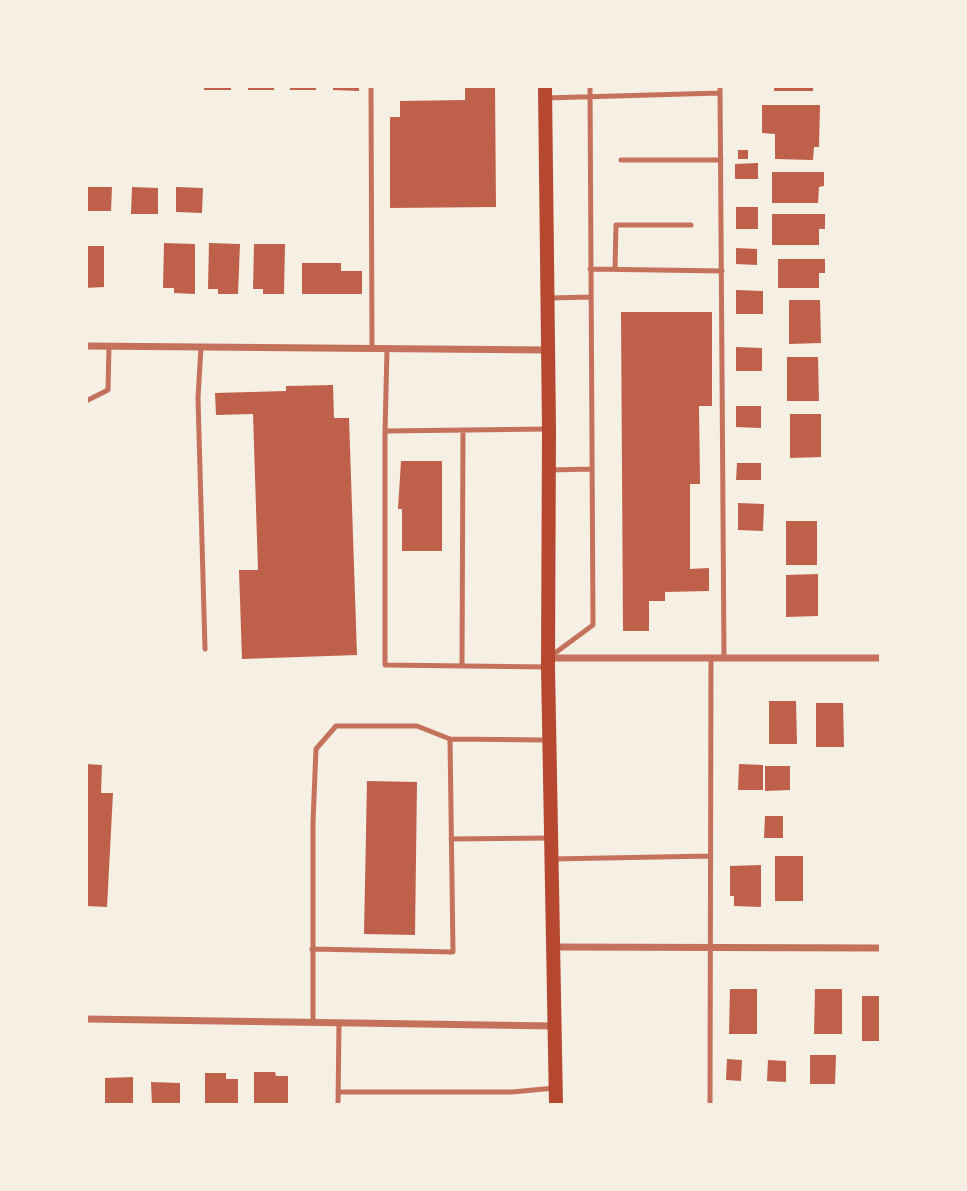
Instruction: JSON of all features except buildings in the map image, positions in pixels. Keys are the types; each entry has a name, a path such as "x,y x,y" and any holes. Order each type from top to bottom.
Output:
{"main road":[{"path":"545,92 549,429 548,663 556,1105"}],"street":[{"path":"86,346 548,350"},
{"path":"548,663 711,657 881,658"},
{"path":"553,947 881,948"},
{"path":"86,1019 555,1026"}],"lane":[{"path":"371,86 372,349"},
{"path":"387,350 385,665 548,663 593,625 590,86"},
{"path":"720,86 724,657"},
{"path":"545,92 590,97 720,93"},
{"path":"621,160 721,160"},
{"path":"615,269 616,225 691,225"},
{"path":"590,269 722,271"},
{"path":"548,298 591,297"},
{"path":"86,401 108,390 109,346"},
{"path":"201,347 198,398 205,649"},
{"path":"385,431 549,429"},
{"path":"462,666 463,430"},
{"path":"549,470 592,469"},
{"path":"710,1105 711,657"},
{"path":"313,1022 313,822 316,750 336,726 417,726 450,739 549,740"},
{"path":"312,949 453,952 450,739"},
{"path":"452,838 552,838"},
{"path":"552,859 710,856"},
{"path":"338,1105 339,1023"},
{"path":"338,1092 512,1092 555,1088"}]}
